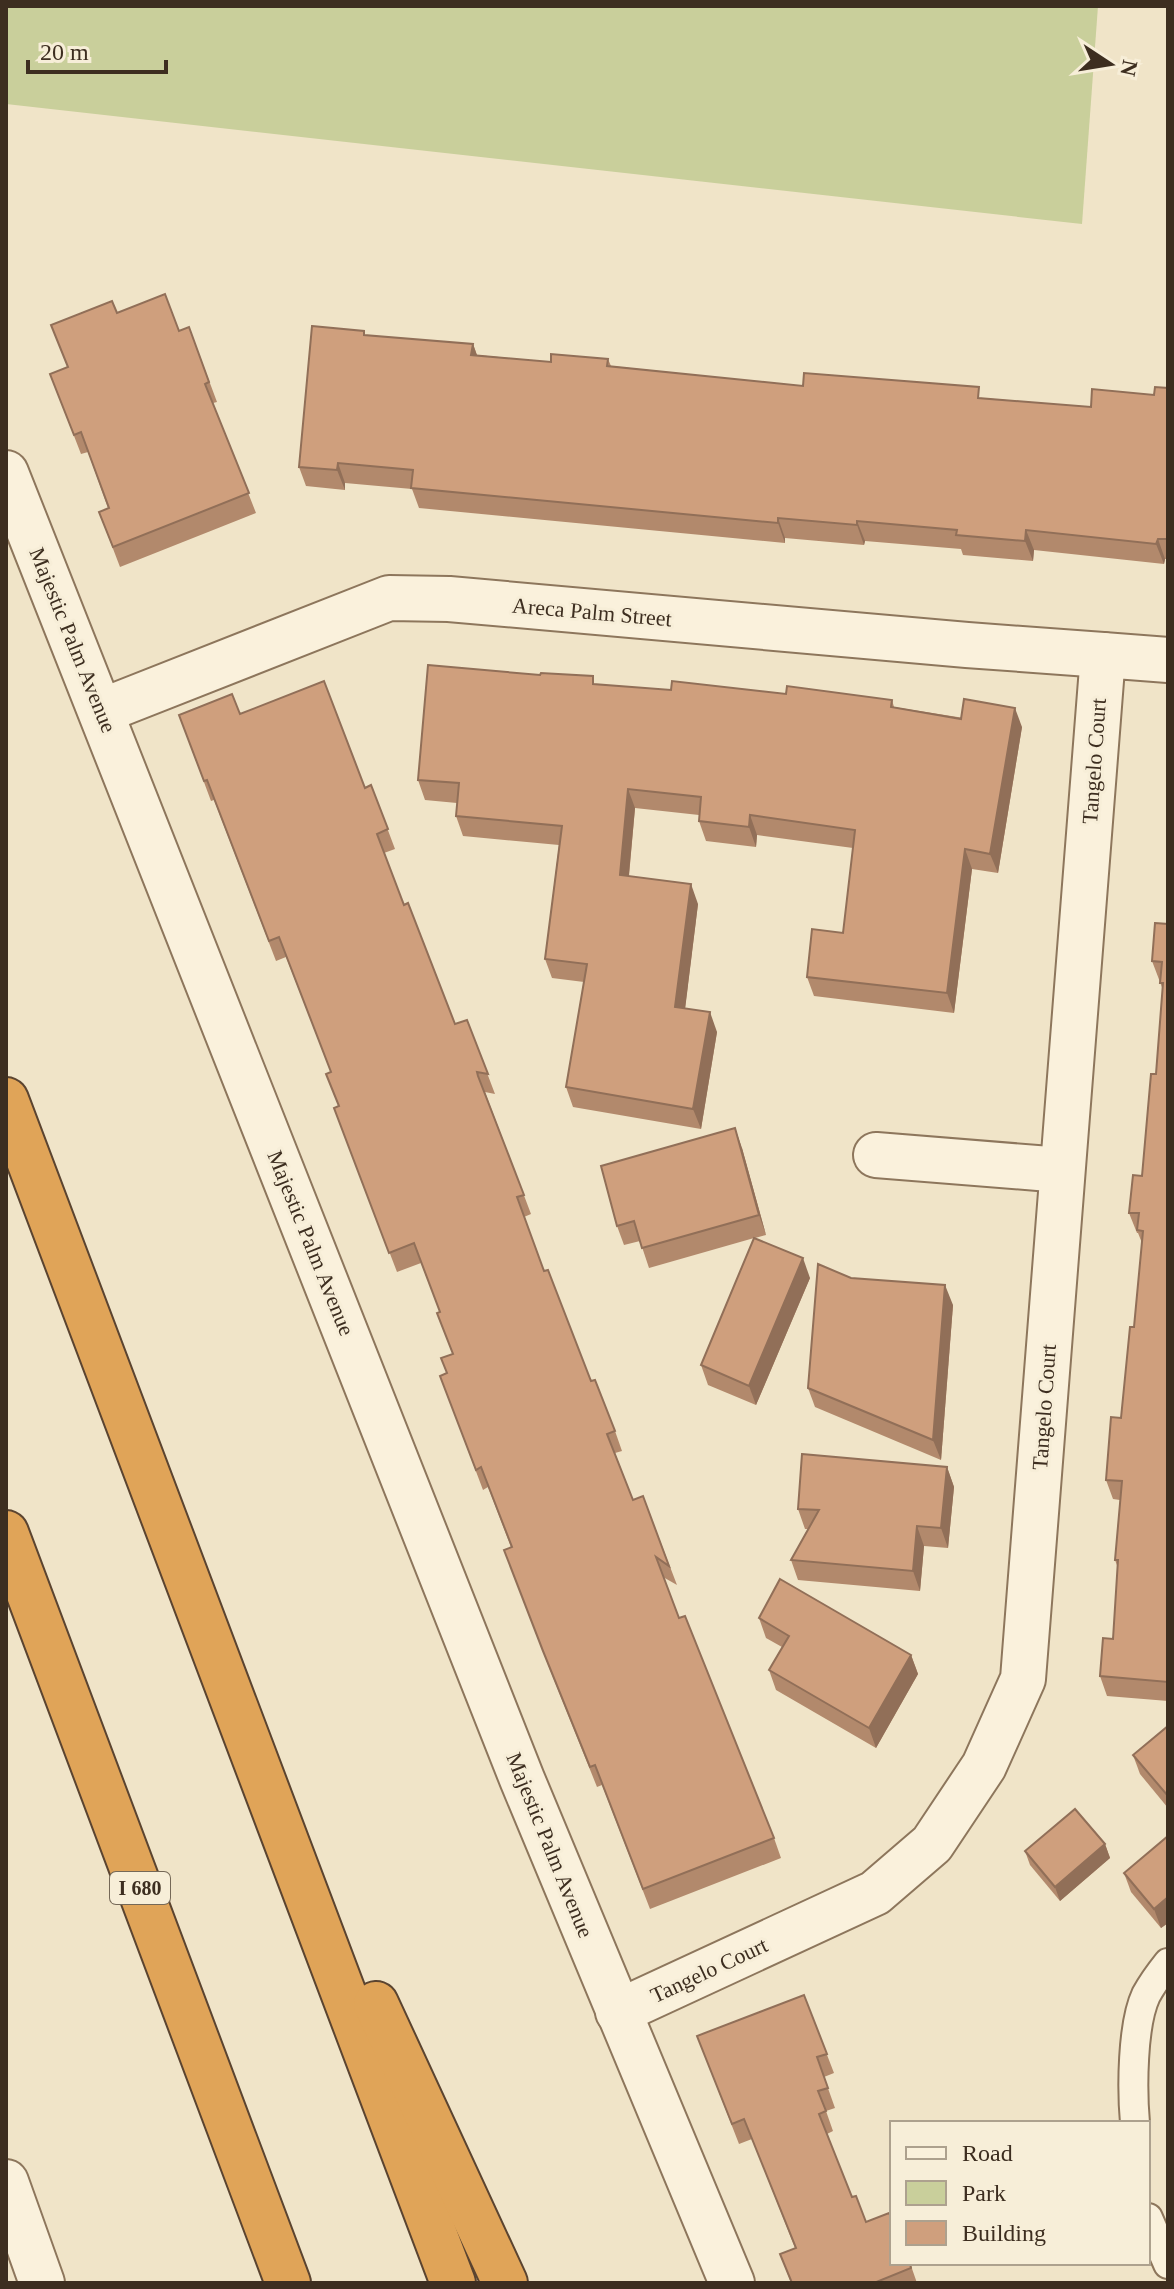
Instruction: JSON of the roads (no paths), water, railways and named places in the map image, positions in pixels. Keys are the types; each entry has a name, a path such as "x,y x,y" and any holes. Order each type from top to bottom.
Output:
{"highway":[{"path":"6,1100 453,2283"},
{"name":"I 680","path":"6,1533 282,2270"},
{"path":"225,1678 505,2283"}],"street":[{"name":"Majestic Palm Avenue","path":"6,473 516,1764 732,2283"},
{"name":"Areca Palm Street","path":"102,711 389,598 449,599 1103,655"},
{"path":"1103,655 1168,660"},
{"name":"Tangelo Court","path":"618,2012 875,1893 932,1844 984,1766 1023,1679 1103,655"},
{"path":"876,1155 1062,1170"},
{"path":"6,2182 42,2283"}],"lane":[{"path":"1135,2121 1135,2048 1145,1997 1168,1963"},
{"path":"1150,2223 1168,2264"}]}
